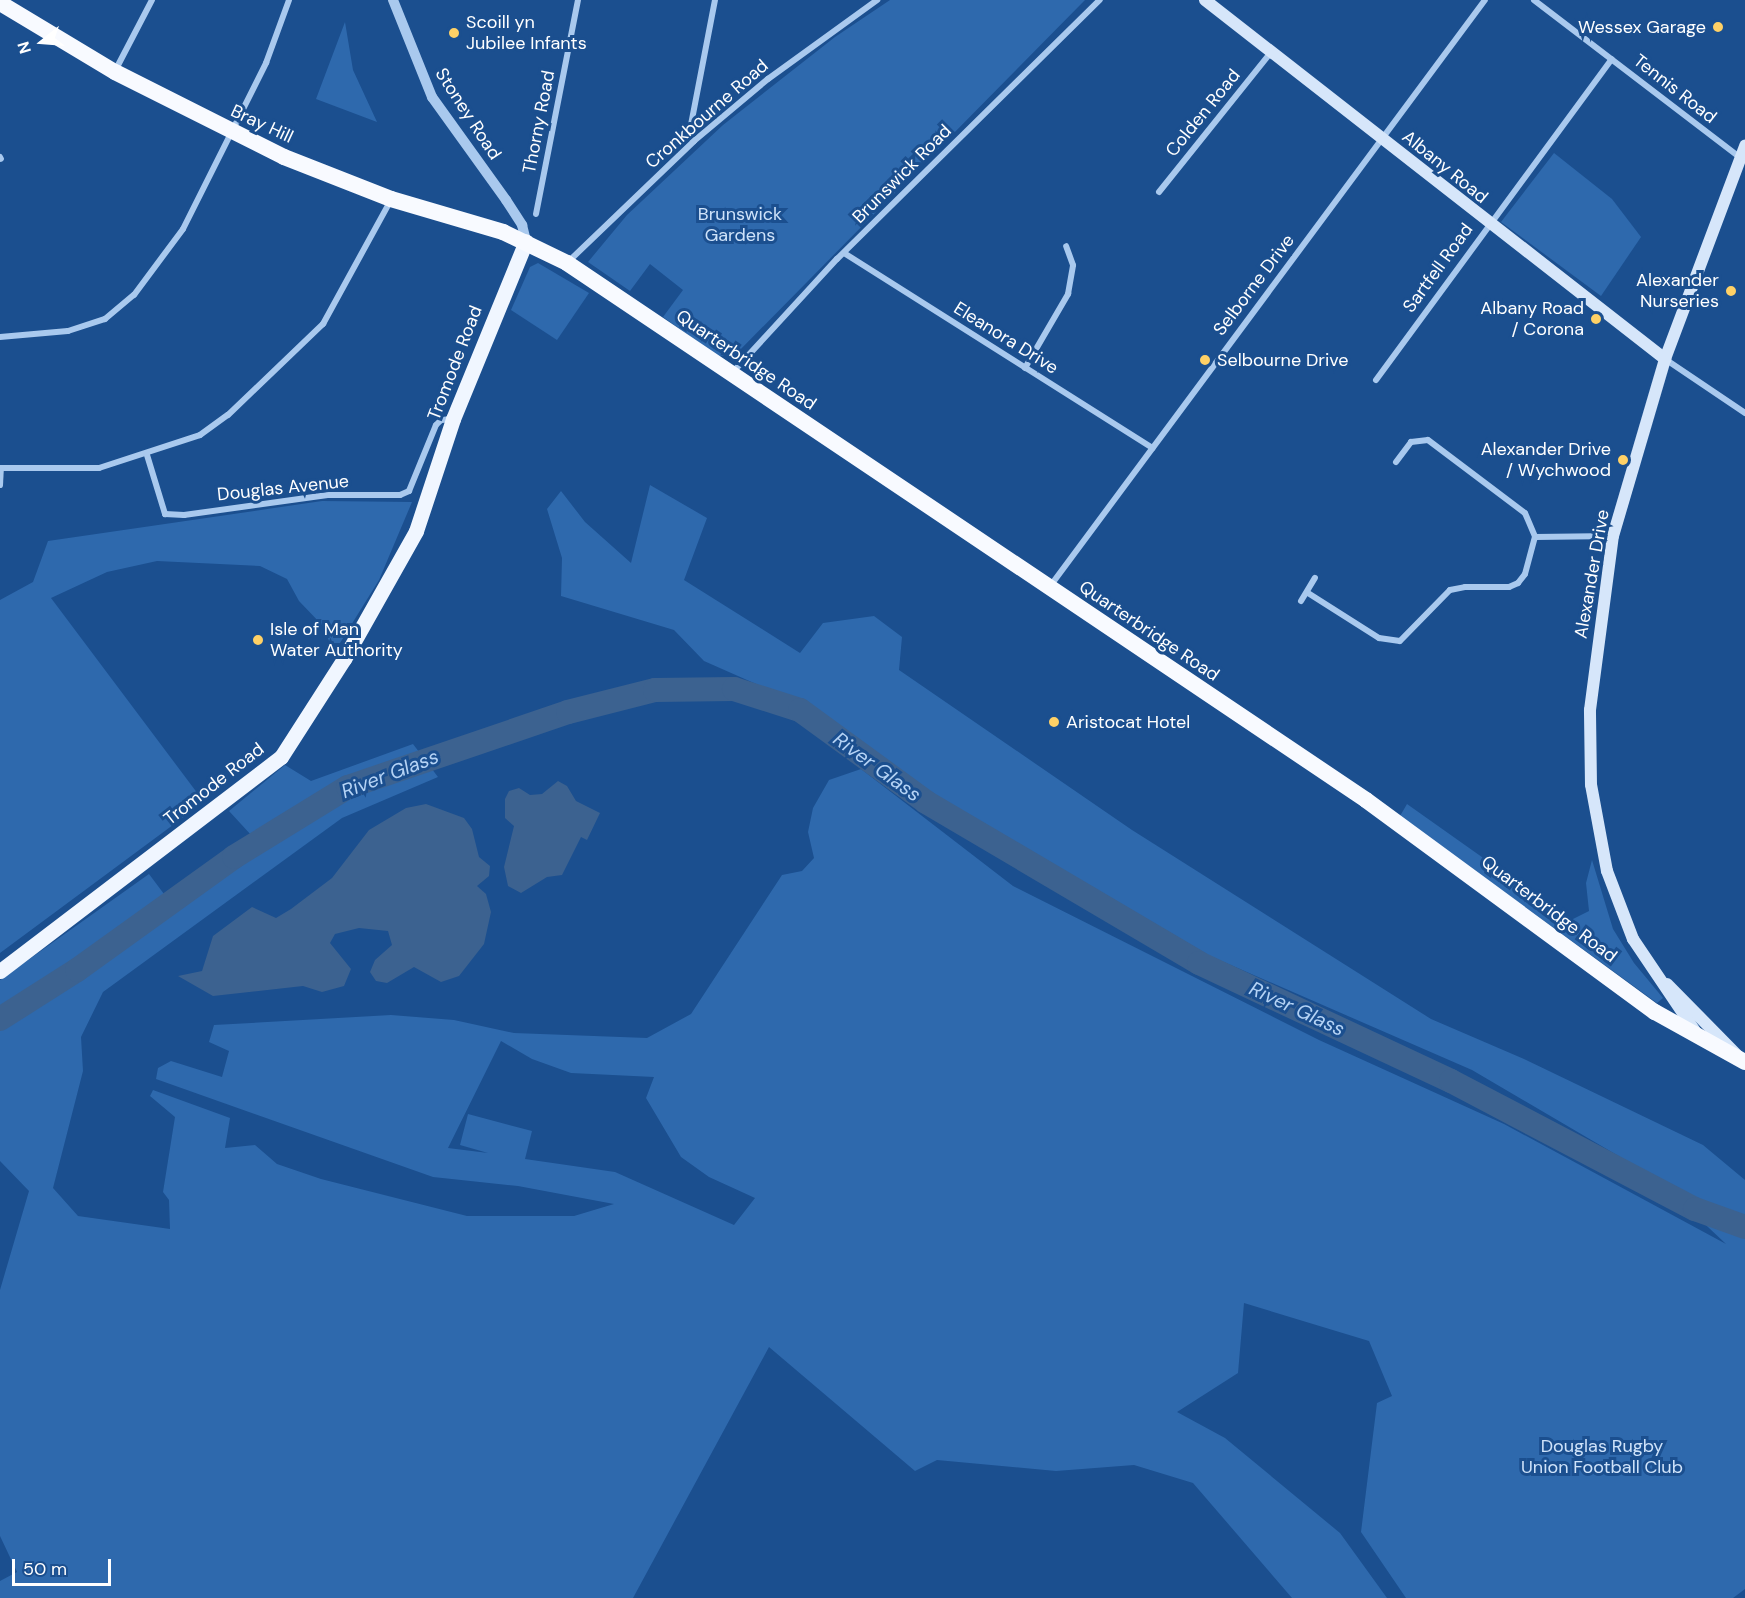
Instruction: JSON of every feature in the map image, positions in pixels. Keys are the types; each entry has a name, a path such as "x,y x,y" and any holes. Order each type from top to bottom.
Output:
{"highway":[{"name":"Bray Hill","path":"4,6 115,72 231,131 391,199 526,241"},
{"name":"Quarterbridge Road","path":"526,241 567,263 1366,800 1655,1012 1743,1061"}],"main road":[{"name":"Albany Road","path":"1205,0 1488,225 1665,359"},
{"name":"Alexander Drive","path":"1743,152 1665,359 1613,536 1590,710 1591,784 1607,871 1617,903 1642,956 1660,977 1727,1041 1743,1061"},
{"name":"Tromode Road","path":"0,971 281,757 408,546 453,419 526,241"},
{"name":"Alexander Drive","path":"1660,977 1687,1023 1701,1037"}],"street":[{"path":"115,72 152,0"},
{"path":"0,337 68,331 105,319 134,295 183,229 266,63 289,0"},
{"name":"Stoney Road","path":"393,0 432,97 506,200 522,225 526,241"},
{"name":"Thorny Road","path":"536,214 578,0"},
{"path":"694,141 689,135 715,0"},
{"name":"Cronkbourne Road","path":"567,263 694,141 768,79 877,0"},
{"name":"Brunswick Road","path":"732,374 844,253 1100,0"},
{"name":"Selborne Drive","path":"1049,588 1485,0"},
{"name":"Tennis Road","path":"1534,0 1612,59 1743,152"},
{"name":"Colden Road","path":"1159,192 1271,52"},
{"name":"Sartfell Road","path":"1376,381 1488,225 1612,59"},
{"path":"0,485 1,468 72,471 147,455 200,435 228,415 323,324 391,199"},
{"path":"1025,368 1068,294 1073,265 1066,246"},
{"name":"Eleanora Drive","path":"844,253 1152,448"},
{"path":"1665,359 1745,413"},
{"name":"Douglas Avenue","path":"147,455 165,514 184,515 328,495 400,495 409,492 436,425 441,420 453,419"},
{"path":"1308,593 1379,638 1400,641 1450,590 1465,586 1509,588 1518,583 1525,574 1535,537 1526,513 1428,440 1411,442 1396,462"},
{"path":"1535,537 1613,536"},
{"path":"1301,601 1308,593 1315,578"}],"green space":[{"name":"Brunswick Gardens","path":"890,0 1085,0 736,354 718,356 663,317 683,290 650,264 630,291 588,262 627,215 723,125 835,37"},
{"path":"345,22 353,70 377,122 316,99"},
{"path":"1554,153 1612,199 1641,237 1601,296 1501,222"},
{"path":"538,263 589,293 557,340 511,310 530,267"},
{"name":"Douglas Rugby Union Football Club","path":"650,485 707,518 684,580 800,653 823,623 874,616 902,637 899,670 1132,830 1431,1019 1524,1059 1703,1145 1745,1180 1745,1589 1733,1598 1406,1598 1361,1532 1377,1403 1392,1396 1369,1341 1244,1303 1238,1373 1177,1412 1225,1438 1340,1533 1387,1598 1292,1598 1193,1483 1134,1465 1056,1471 937,1460 915,1471 769,1347 633,1598 0,1598 0,1581 17,1572 0,1536 0,1290 29,1191 0,1161 0,980 149,874 167,898 252,836 229,811 285,765 311,781 413,744 438,777 342,818 103,992 81,1037 83,1071 53,1188 78,1216 170,1229 169,1200 163,1192 175,1117 150,1096 153,1090 230,1118 225,1148 255,1145 277,1164 321,1179 467,1216 574,1216 614,1204 518,1186 433,1177 156,1079 158,1068 171,1061 222,1077 229,1051 209,1042 214,1025 391,1015 454,1020 514,1033 647,1038 691,1014 782,875 802,871 814,858 808,832 813,808 829,780 861,769 1013,886 1319,1040 1504,1124 1726,1244 1656,1178 1472,1070 1210,956 937,796 806,706 704,661 674,630 561,596 562,558 547,509 561,491 585,522 631,563","holes":["501,1041 532,1059 571,1073 654,1077 646,1098 681,1157 709,1177 755,1198 734,1225 615,1172 525,1159 532,1131 468,1114 460,1145 488,1153 448,1148"]},
{"path":"322,501 412,502 379,580 340,643 330,643 322,625 299,601 287,579 260,566 157,561 107,572 51,598 204,802 0,953 0,600 33,582 48,541"},
{"path":"1407,804 1571,920 1589,911 1586,883 1592,860 1613,929 1634,963 1663,998 1657,1003 1400,816"}],"shaded area":[{"path":"558,781 567,786 576,801 600,813 587,840 581,837 562,875 547,877 521,893 508,886 504,867 514,826 505,818 505,799 509,791 519,788 530,795 542,794"},
{"path":"426,804 464,818 472,829 479,857 490,866 489,876 477,886 486,894 491,912 484,944 459,976 441,982 414,967 387,983 376,981 370,972 375,960 392,945 388,931 359,928 335,934 330,943 351,969 344,986 322,992 303,986 213,996 178,976 202,971 213,936 252,907 276,918 332,878 369,830 406,808"}],"waterway":[{"name":"River Glass","path":"0,1019 77,970 234,857 348,787 568,712 655,690 734,689 800,710 926,802 1199,963 1451,1081 1695,1209 1745,1227"}],"place":[{"name":"Wessex Garage","path":"1718,27"},
{"name":"Scoill yn Jubilee Infants","path":"454,33"},
{"name":"Alexander Nurseries","path":"1731,291"},
{"name":"Albany Road / Corona","path":"1596,319"},
{"name":"Selbourne Drive","path":"1205,360"},
{"name":"Alexander Drive / Wychwood","path":"1623,460"},
{"name":"Isle of Man Water Authority","path":"258,640"},
{"name":"Aristocat Hotel","path":"1054,722"}]}
